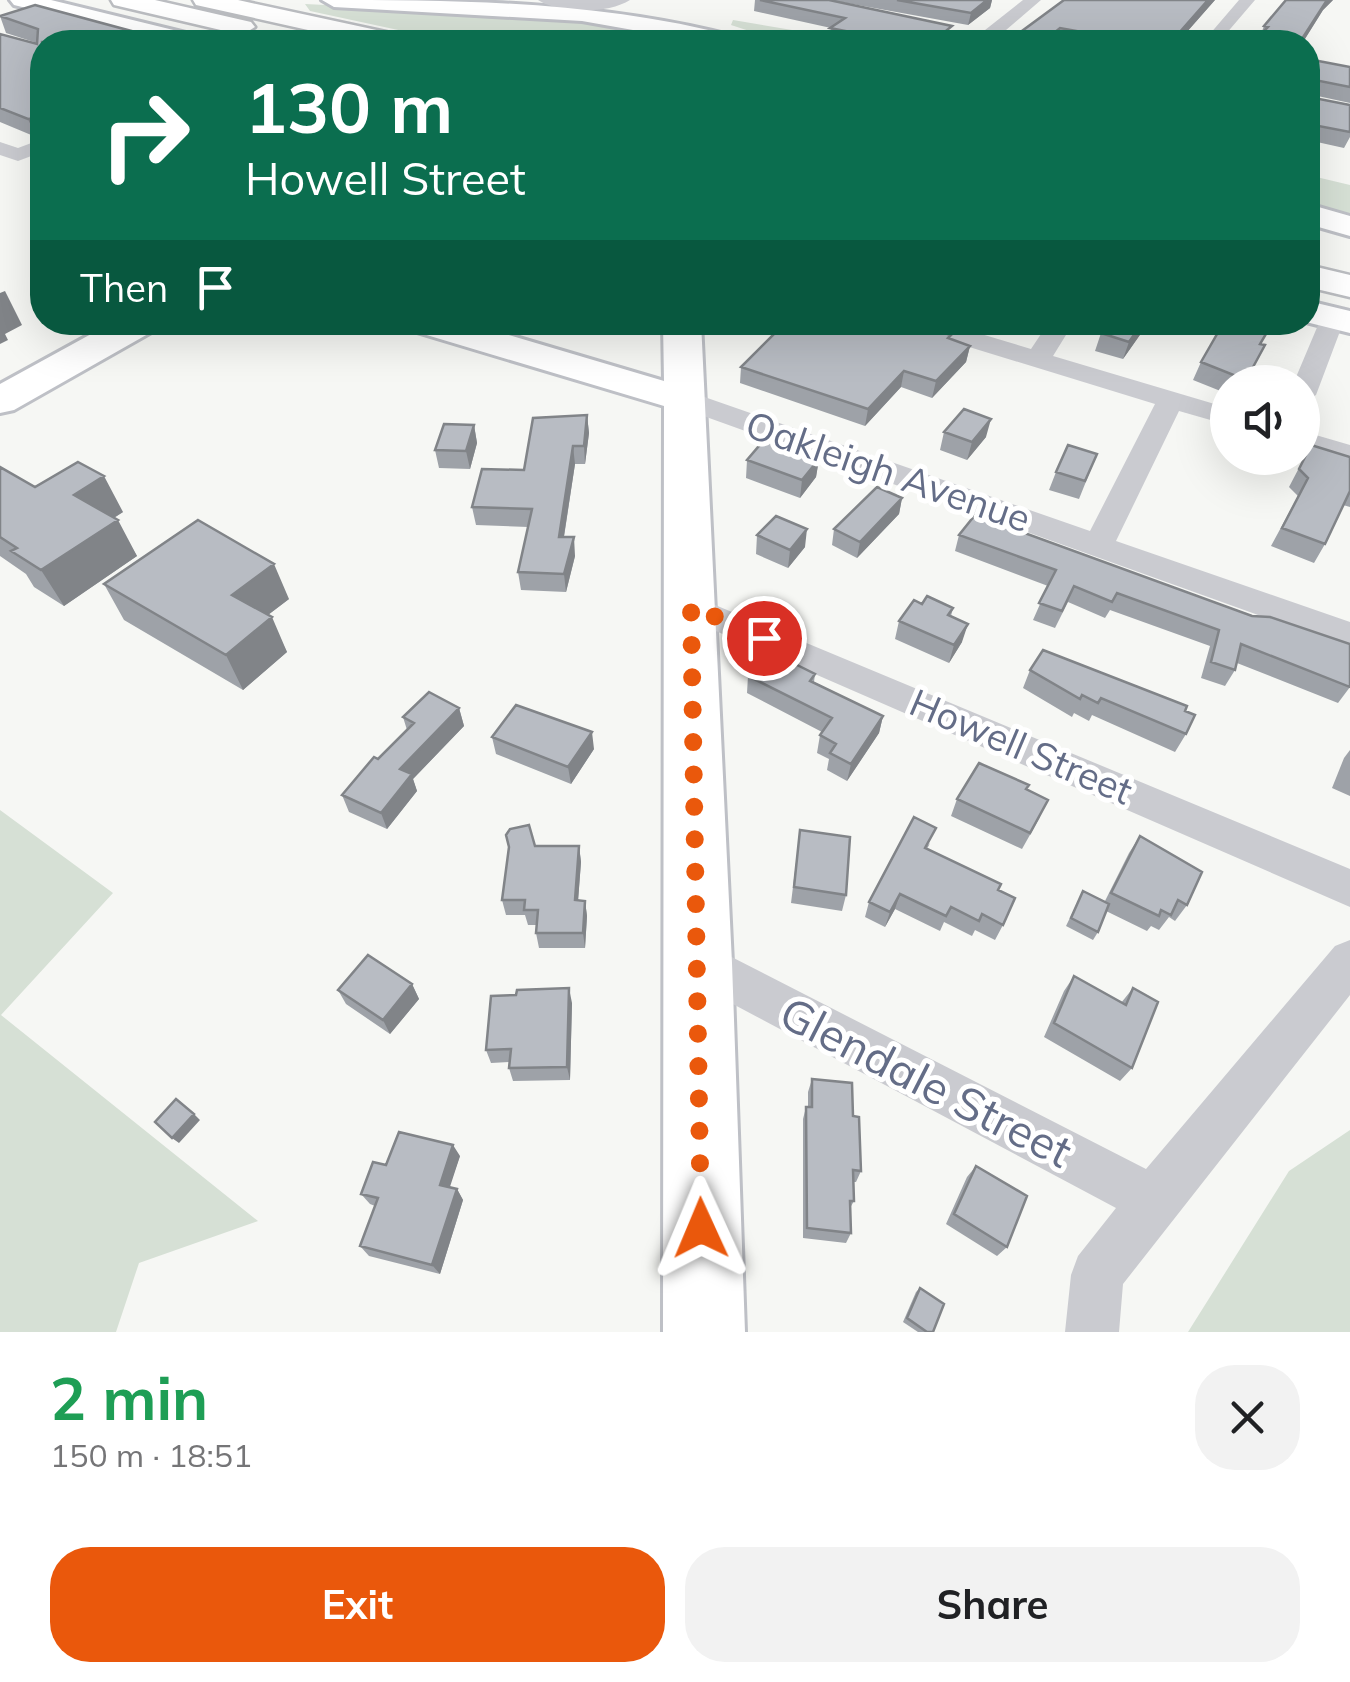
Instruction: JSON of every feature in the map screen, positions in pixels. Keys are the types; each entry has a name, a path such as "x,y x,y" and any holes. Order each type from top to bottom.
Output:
{"highway":[{"path":"124,0 295,30"},
{"path":"204,0 298,30"},
{"path":"227,0 299,30"},
{"path":"1320,252 1350,259"}],"main road":[{"path":"334,0 566,12 684,30"},
{"path":"28,7 136,30"},
{"path":"680,29 708,14"},
{"path":"1320,217 1350,226"},
{"path":"0,400 118,335"},
{"name":"Oakleigh Avenue","path":"466,335 682,399"},
{"path":"682,335 699,964 704,1332"}],"street":[{"path":"546,0 605,5 622,0"},
{"path":"989,30 1034,0"},
{"path":"1221,30 1247,0"},
{"path":"1314,365 1335,310"},
{"path":"955,335 1210,411"},
{"path":"1037,360 1053,335"},
{"name":"Oakleigh Avenue","path":"682,399 1350,634"},
{"path":"1098,546 1170,399"},
{"path":"1320,445 1350,454"},
{"name":"Howell Street","path":"691,606 1350,888"},
{"path":"1092,1332 1097,1275 1153,1200 1350,961"},
{"name":"Glendale Street","path":"699,964 1153,1200"}],"shaded area":[{"path":"305,4 572,17 635,30 398,30 310,11"},
{"path":"733,20 792,30 746,30 731,25"},
{"path":"1320,178 1350,185 1350,218 1320,209"},
{"path":"0,810 113,893 1,1015 258,1221 139,1263 116,1332 0,1332"},
{"path":"1350,1130 1350,1332 1188,1332 1289,1171"}],"building":[{"path":"760,0 829,0 952,26 947,30 830,28 845,18"},
{"path":"897,0 987,0 971,13"},
{"path":"1064,0 1208,0 1182,30 1023,30"},
{"path":"1286,0 1327,0 1308,30 1265,30 1268,27 1264,26"},
{"path":"35,5 128,30 38,30 0,16"},
{"path":"0,34 30,42 30,119 0,108"},
{"path":"1320,61 1350,67 1350,87 1320,81"},
{"path":"1320,99 1350,105 1350,132 1320,126"},
{"path":"773,335 951,335 948,338 970,346 936,381 904,371 868,409 741,367"},
{"path":"1107,335 1134,335 1129,342"},
{"path":"1217,335 1265,335 1260,344 1265,345 1254,365 1210,366 1201,362"},
{"path":"964,409 991,419 972,442 944,432"},
{"path":"587,415 584,446 573,446 559,537 574,537 564,574 518,572 532,509 472,507 482,469 524,470 533,418"},
{"path":"444,424 474,425 466,451 435,450"},
{"path":"764,440 819,459 802,480 747,460"},
{"path":"1068,445 1097,454 1085,481 1056,472"},
{"path":"1320,448 1350,457 1350,491 1325,544 1282,528 1308,478 1305,475 1320,475"},
{"path":"78,462 104,476 74,495 118,520 41,570 11,551 17,548 0,537 0,467 35,487"},
{"path":"877,487 902,498 860,542 834,529"},
{"path":"975,515 1252,616 1270,617 1350,644 1350,687 1241,644 1235,670 1211,662 1219,630 1117,593 1112,602 1074,586 1062,611 1039,603 1056,570 959,535"},
{"path":"776,516 807,529 790,550 757,535"},
{"path":"198,520 274,564 232,595 272,617 226,655 104,584"},
{"path":"927,596 953,608 948,615 968,624 954,645 899,621 914,600 922,604"},
{"path":"1043,650 1187,706 1185,711 1195,715 1186,734 1101,698 1098,703 1082,695 1080,699 1030,670"},
{"path":"769,651 815,674 810,681 883,716 851,764 830,753 836,744 820,735 832,718 748,676"},
{"path":"429,692 459,708 400,769 412,774 381,813 342,795 374,757 378,759 414,723 403,717"},
{"path":"516,705 592,732 568,767 492,737"},
{"path":"979,763 1029,785 1026,789 1048,800 1030,833 957,799"},
{"path":"914,817 936,828 925,848 1001,884 998,890 1015,898 1003,925 982,914 979,921 951,907 946,916 900,894 890,912 869,902"},
{"path":"529,825 535,846 579,846 575,900 585,901 583,933 536,933 538,910 524,910 525,900 502,900 509,847 506,835 510,829"},
{"path":"800,830 850,837 846,895 794,887"},
{"path":"1140,836 1202,872 1187,905 1178,900 1171,915 1161,910 1159,916 1111,893"},
{"path":"1083,891 1109,904 1098,932 1071,918"},
{"path":"368,955 412,984 383,1020 338,990"},
{"path":"1074,976 1126,1005 1133,988 1158,1002 1132,1068 1054,1023"},
{"path":"569,988 567,1067 509,1068 511,1049 486,1050 491,996 516,995 517,990"},
{"path":"812,1079 852,1083 853,1116 859,1117 861,1171 853,1170 851,1233 807,1228 806,1107 812,1107"},
{"path":"176,1099 194,1114 172,1138 155,1122"},
{"path":"399,1132 453,1145 440,1185 457,1189 432,1265 360,1246 378,1198 361,1194 373,1162 386,1165"},
{"path":"976,1166 1027,1196 1007,1247 954,1214"},
{"path":"920,1288 944,1304 933,1332 907,1318"}],"route":[{"path":"701,1228 691,606 764,638"}]}
